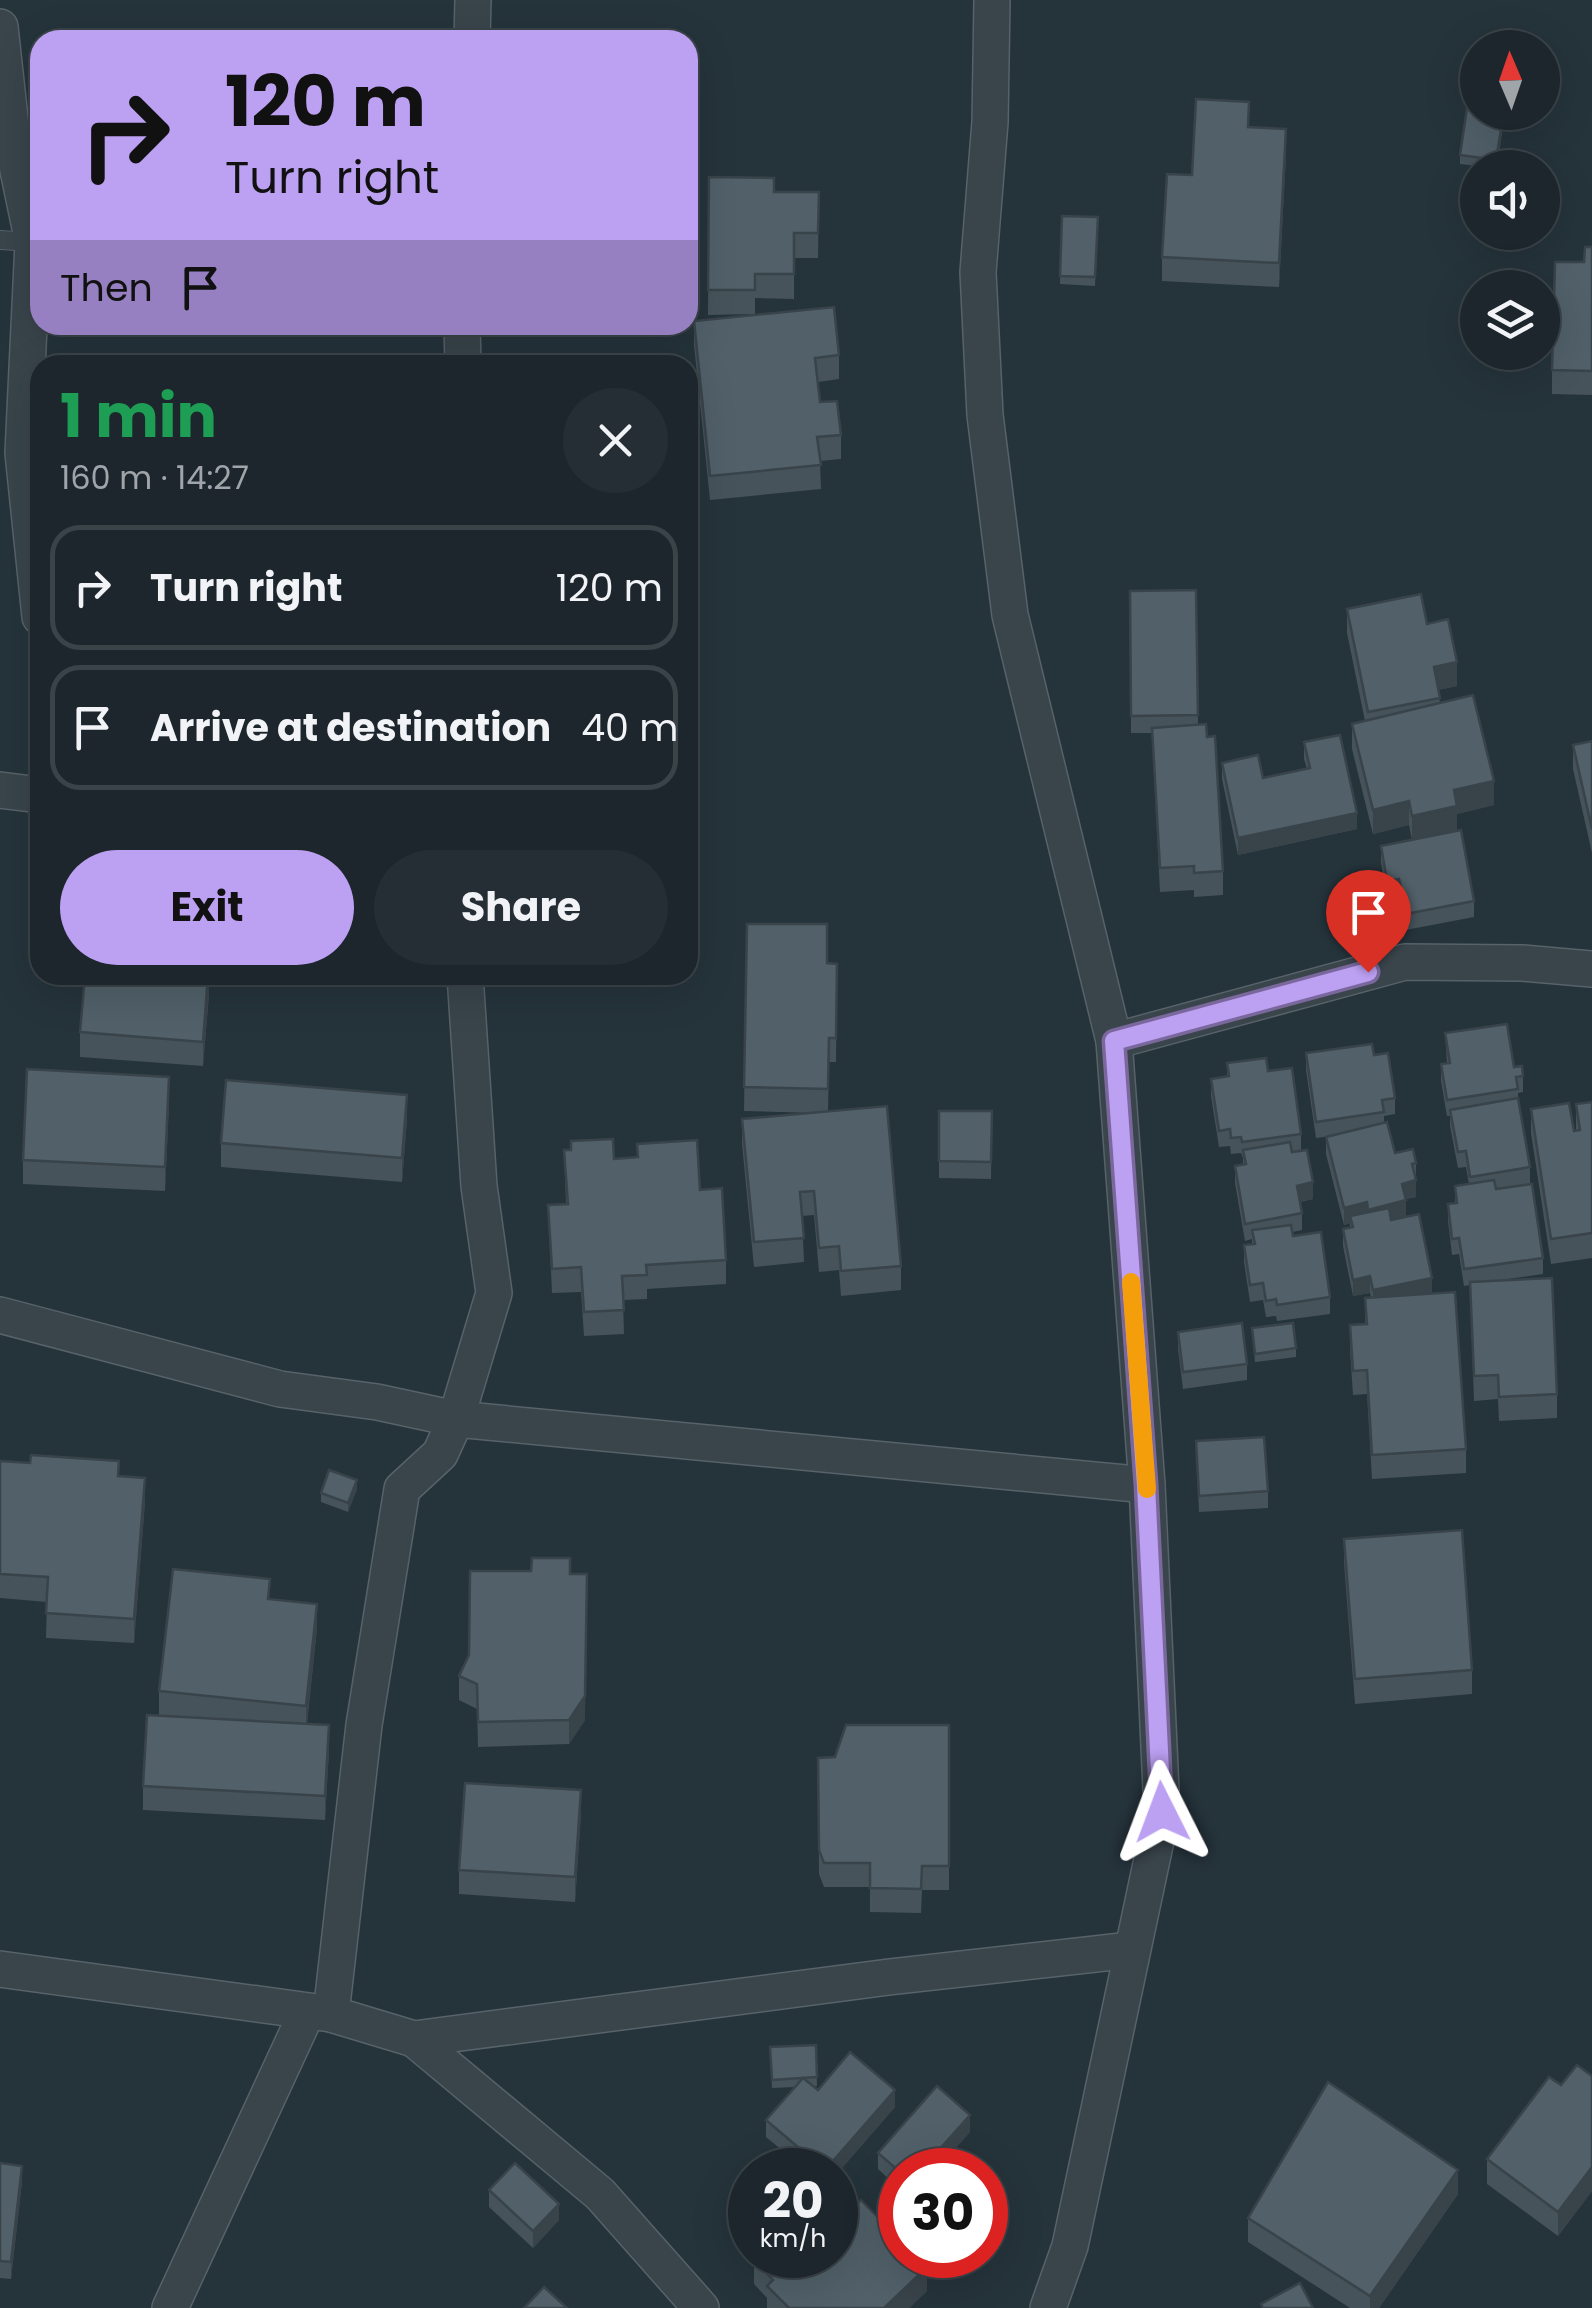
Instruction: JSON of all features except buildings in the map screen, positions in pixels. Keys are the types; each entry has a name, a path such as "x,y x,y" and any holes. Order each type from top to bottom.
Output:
{"street":[{"path":"472,30 473,0"},
{"path":"992,0 990,122 978,272 987,434 1010,615 1114,1041 1146,1485 1162,1812 1070,2246 1048,2308"},
{"path":"0,27 13,146 23,453 30,521"},
{"path":"0,790 30,794"},
{"path":"1114,1041 1405,962 1592,968"},
{"path":"170,2308 319,2013 402,1488 440,1454 456,1420 494,1293 479,1186 466,985"},
{"path":"0,1315 280,1389 377,1402 456,1420 1146,1485"},
{"path":"0,1969 319,2013 414,2039 888,1977 1132,1950"},
{"path":"414,2039 600,2194 701,2308"}],"slow traffic":[{"path":"1131,1282 1147,1489"}],"route":[{"path":"1162,1812 1146,1485 1114,1041 1368,972"}]}
